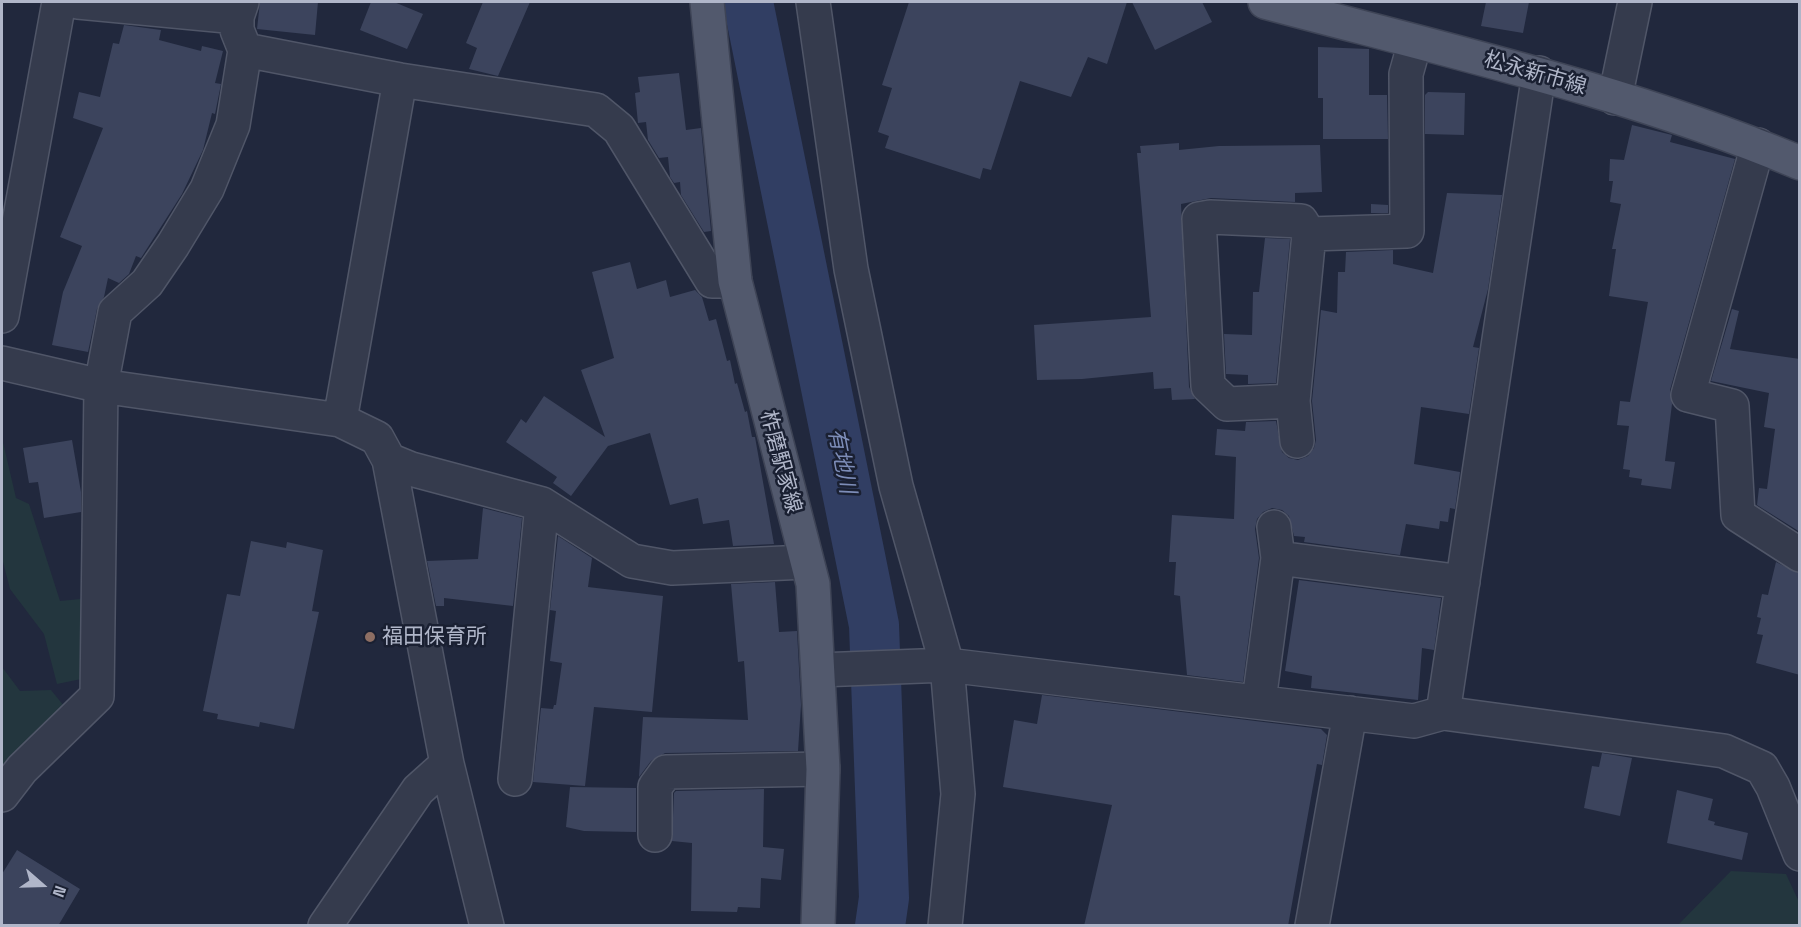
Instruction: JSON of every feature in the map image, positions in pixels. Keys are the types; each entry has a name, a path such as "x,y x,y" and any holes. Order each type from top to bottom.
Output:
{"main road":[{"name":"柞磨駅家線","path":"706,2 735,281 813,584 824,769 818,926"},
{"name":"松永新市線","path":"1265,2 1539,73 1758,146 1800,163"}],"street":[{"path":"2,315 58,2"},
{"path":"2,795 22,769 97,696 101,386 115,312 147,283 211,178 233,125 245,50 237,30 239,9 78,2"},
{"path":"813,2 851,269 896,486 947,665 958,794 945,926"},
{"path":"1615,98 1635,2"},
{"path":"1308,234 1407,231 1406,74 1415,42"},
{"path":"245,50 400,80 596,110 619,129 712,281 735,281"},
{"path":"1443,713 1539,73"},
{"path":"340,420 400,80"},
{"path":"1758,146 1688,395 1732,406 1738,515 1800,555"},
{"path":"1293,402 1227,404 1208,387 1199,219 1210,217 1301,221 1308,234 1293,402 1297,441"},
{"path":"2,363 101,386 340,420 377,438 389,460 447,764 487,926"},
{"path":"389,460 411,469 542,504 632,561 672,568 806,562"},
{"path":"515,779 542,504"},
{"path":"1259,701 1276,542 1463,582"},
{"path":"819,670 947,665 1414,721 1443,713 1724,751 1762,768 1786,784 1800,854"},
{"path":"1312,926 1350,712"},
{"path":"325,926 418,790 447,764"},
{"path":"655,835 655,787 666,771 824,769"}],"shaded area":[{"path":"2,438 16,498 29,504 60,601 91,598 91,677 57,684 44,634 10,589 2,558"},
{"path":"2,667 20,691 51,690 64,706 2,779"},
{"path":"1731,871 1786,874 1799,902 1799,925 1678,925"}],"building":[{"path":"260,2 318,2 315,35 257,29"},
{"path":"371,2 394,2 423,14 407,49 360,30"},
{"path":"483,2 530,2 498,76 469,69 477,48 466,43"},
{"path":"909,2 1127,2 1107,64 1088,57 1071,97 1020,81 991,170 983,168 980,179 885,148 889,136 878,132 892,88 882,85"},
{"path":"1132,2 1202,2 1212,22 1155,50"},
{"path":"1486,2 1529,2 1523,33 1481,26"},
{"path":"124,25 161,30 159,40 201,51 202,46 223,51 215,83 221,84 215,114 212,113 203,150 182,194 141,258 136,256 129,274 119,283 108,278 104,297 97,309 88,352 52,345 63,292 82,246 60,237 103,128 73,118 79,92 100,97 113,43 119,44"},
{"path":"1318,47 1369,49 1369,95 1387,95 1388,139 1323,139 1323,98 1318,98"},
{"path":"679,73 686,130 701,128 711,231 704,232 681,195 680,182 674,183 670,177 668,157 659,158 648,140 646,122 638,123 635,93 640,92 638,77"},
{"path":"1428,92 1465,93 1464,135 1425,134 1425,95"},
{"path":"1632,125 1672,135 1670,142 1735,159 1670,390 1672,404 1665,461 1675,462 1671,489 1641,485 1642,479 1629,477 1630,470 1623,469 1629,426 1617,425 1620,401 1630,402 1648,302 1609,296 1616,249 1612,249 1621,204 1610,202 1613,181 1609,181 1610,159 1624,160"},
{"path":"1179,143 1179,150 1219,146 1320,145 1322,192 1295,193 1295,202 1211,198 1181,204 1189,387 1195,399 1172,400 1171,388 1154,389 1153,372 1082,379 1037,380 1034,325 1151,317 1137,153 1141,153 1140,146"},
{"path":"1447,193 1502,195 1488,289 1473,347 1479,348 1469,414 1421,407 1414,464 1460,472 1455,509 1450,508 1448,522 1440,521 1439,529 1406,524 1400,555 1304,542 1305,537 1294,536 1289,516 1282,510 1272,508 1263,512 1257,519 1255,529 1259,558 1243,682 1187,675 1180,596 1174,595 1176,562 1169,562 1172,515 1234,519 1236,457 1215,455 1217,429 1245,431 1246,422 1276,421 1282,452 1289,458 1298,460 1308,456 1316,440 1312,401 1321,310 1337,313 1338,272 1345,272 1346,252 1393,250 1393,264 1433,273"},
{"path":"1371,204 1388,205 1388,213 1371,213"},
{"path":"1265,238 1290,239 1276,383 1248,384 1248,375 1226,374 1224,334 1252,335 1253,292 1259,292"},
{"path":"630,262 637,289 666,280 670,297 695,290 702,297 709,321 716,319 727,361 730,360 735,384 737,383 745,412 747,411 752,437 755,437 774,544 733,546 729,520 703,524 698,498 670,505 650,433 608,446 571,496 553,483 557,477 506,442 521,419 526,423 544,396 605,437 581,370 614,358 592,272"},
{"path":"1732,309 1739,311 1730,349 1800,359 1800,532 1757,505 1759,488 1767,489 1775,429 1764,427 1769,393 1711,381"},
{"path":"72,440 81,492 81,512 44,518 38,482 29,483 23,448"},
{"path":"483,508 522,518 513,606 444,598 444,606 436,606 427,561 478,559"},
{"path":"558,536 592,558 588,587 663,596 652,712 594,707 585,786 533,782 541,708 553,709 556,705 562,663 550,661 556,611 550,610"},
{"path":"251,541 286,548 287,542 323,550 312,611 319,612 294,729 260,722 259,727 217,719 218,714 203,711 227,594 240,596"},
{"path":"1776,562 1800,574 1800,675 1756,663 1763,635 1757,634 1761,618 1757,617 1762,594 1768,595"},
{"path":"1299,580 1441,598 1434,650 1422,648 1418,700 1311,688 1312,676 1285,671"},
{"path":"775,582 779,632 797,631 801,705 798,751 665,753 651,761 639,777 643,717 748,720 744,661 738,662 731,584"},
{"path":"1042,695 1321,729 1327,735 1322,765 1317,764 1288,926 1084,926 1112,805 1003,787 1014,720 1037,724"},
{"path":"1602,753 1632,758 1620,816 1584,808 1592,766 1599,767"},
{"path":"570,787 636,788 636,832 584,831 566,827"},
{"path":"764,789 763,847 784,849 781,880 761,878 760,908 738,907 737,912 691,911 692,843 672,841 674,793 676,791"},
{"path":"1677,790 1713,799 1708,820 1715,822 1714,825 1748,833 1742,860 1667,843"},
{"path":"17,850 80,889 58,926 2,926 2,874"}],"waterway":[{"name":"有地川","path":"748,2 874,625 884,898 880,926"}],"place":[{"name":"福田保育所","path":"370,637"}]}
